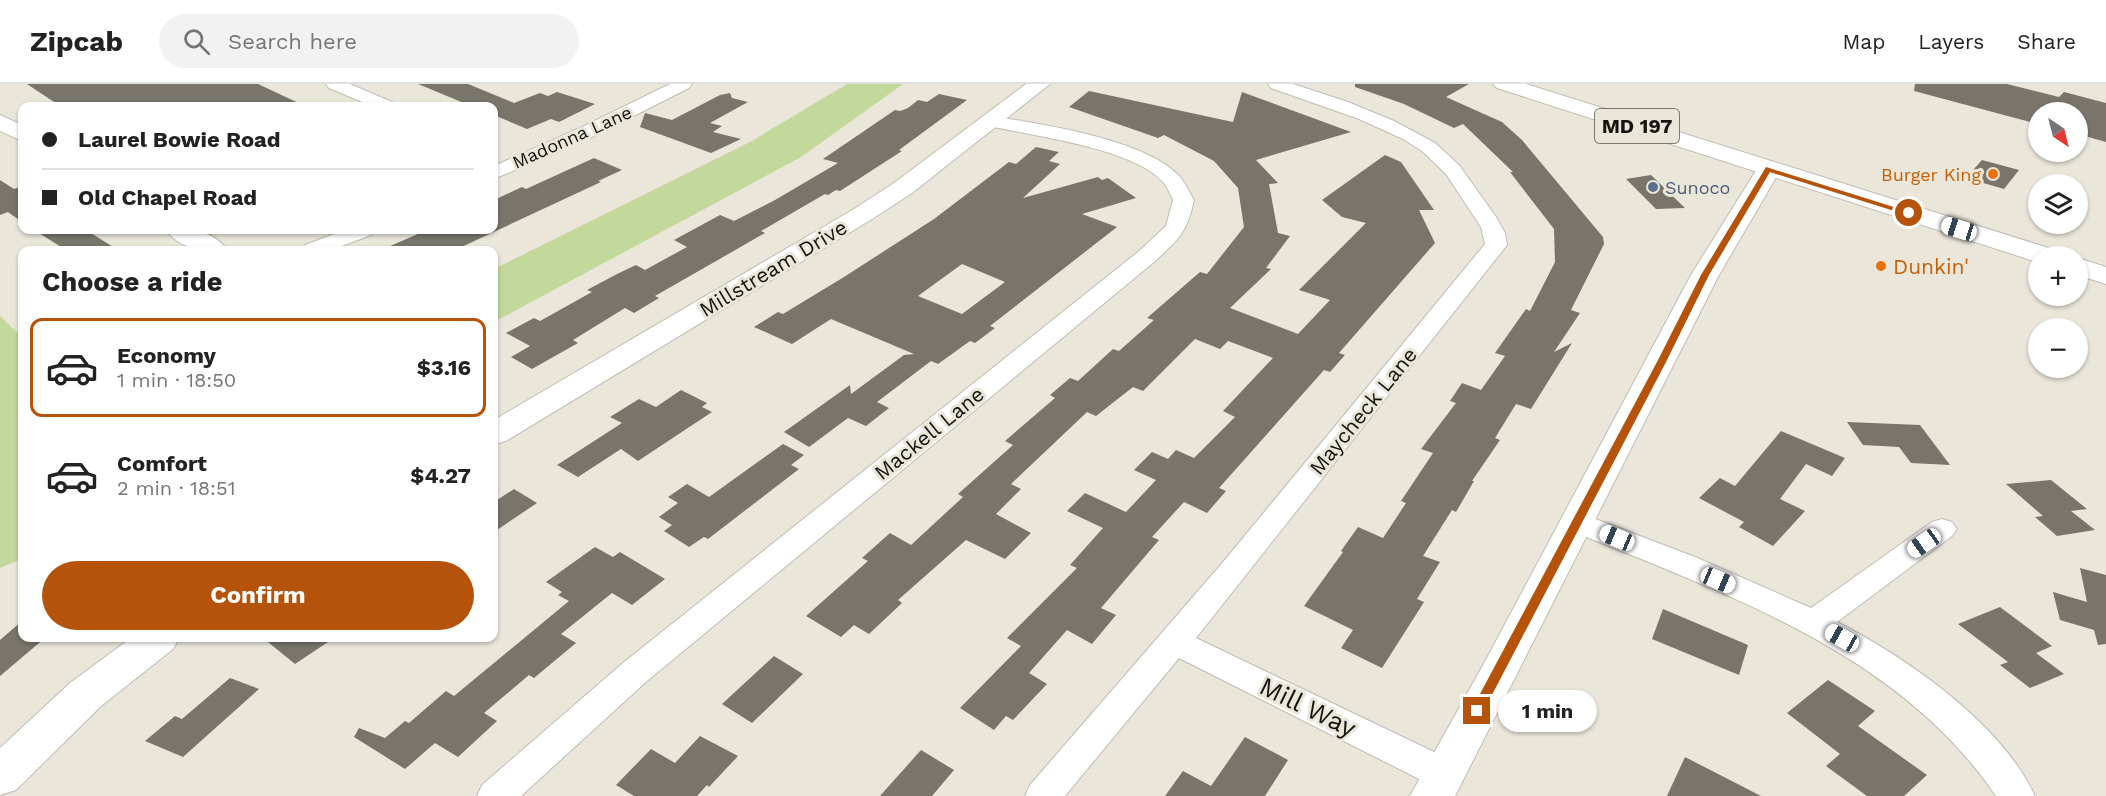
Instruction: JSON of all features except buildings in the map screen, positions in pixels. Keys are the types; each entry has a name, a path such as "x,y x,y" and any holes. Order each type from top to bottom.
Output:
{"street":[{"path":"335,84 377,102"},
{"name":"Madonna Lane","path":"498,170 623,115 683,84"},
{"name":"Millstream Drive","path":"499,424 863,214 903,188 1040,84"},
{"name":"Maycheck Lane","path":"1044,796 1235,569 1496,245 1494,232 1487,220 1450,166 1434,150 1388,124 1277,84"},
{"name":"MD 197","path":"1504,84 2028,250"},
{"name":"Mackell Lane","path":"495,796 635,672 1173,233 1179,222 1183,205 1178,189 1166,173 1148,161 1102,145 991,121"},
{"path":"0,122 18,132"},
{"path":"498,155 515,163"},
{"path":"1437,785 1501,669 1720,248 1769,169"},
{"path":"186,234 207,246"},
{"path":"323,246 353,234"},
{"path":"2088,270 2106,276"},
{"path":"1577,522 1814,622 1856,646 1901,677 1944,711 1980,746 2017,796"},
{"path":"1814,622 1942,530"},
{"name":"Mill Way","path":"1173,641 1437,785"},
{"path":"0,776 85,695 154,642"}],"green space":[{"path":"847,84 903,84 801,157 498,320 498,267 750,142"},
{"path":"0,316 18,333 18,561 0,568"}],"place":[{"name":"Burger King","path":"1993,174"},
{"name":"Sunoco","path":"1653,187"},
{"name":"Dunkin'","path":"1881,266"}],"route":[{"path":"1477,711 1662,362 1705,275 1769,169 1909,213"}]}
